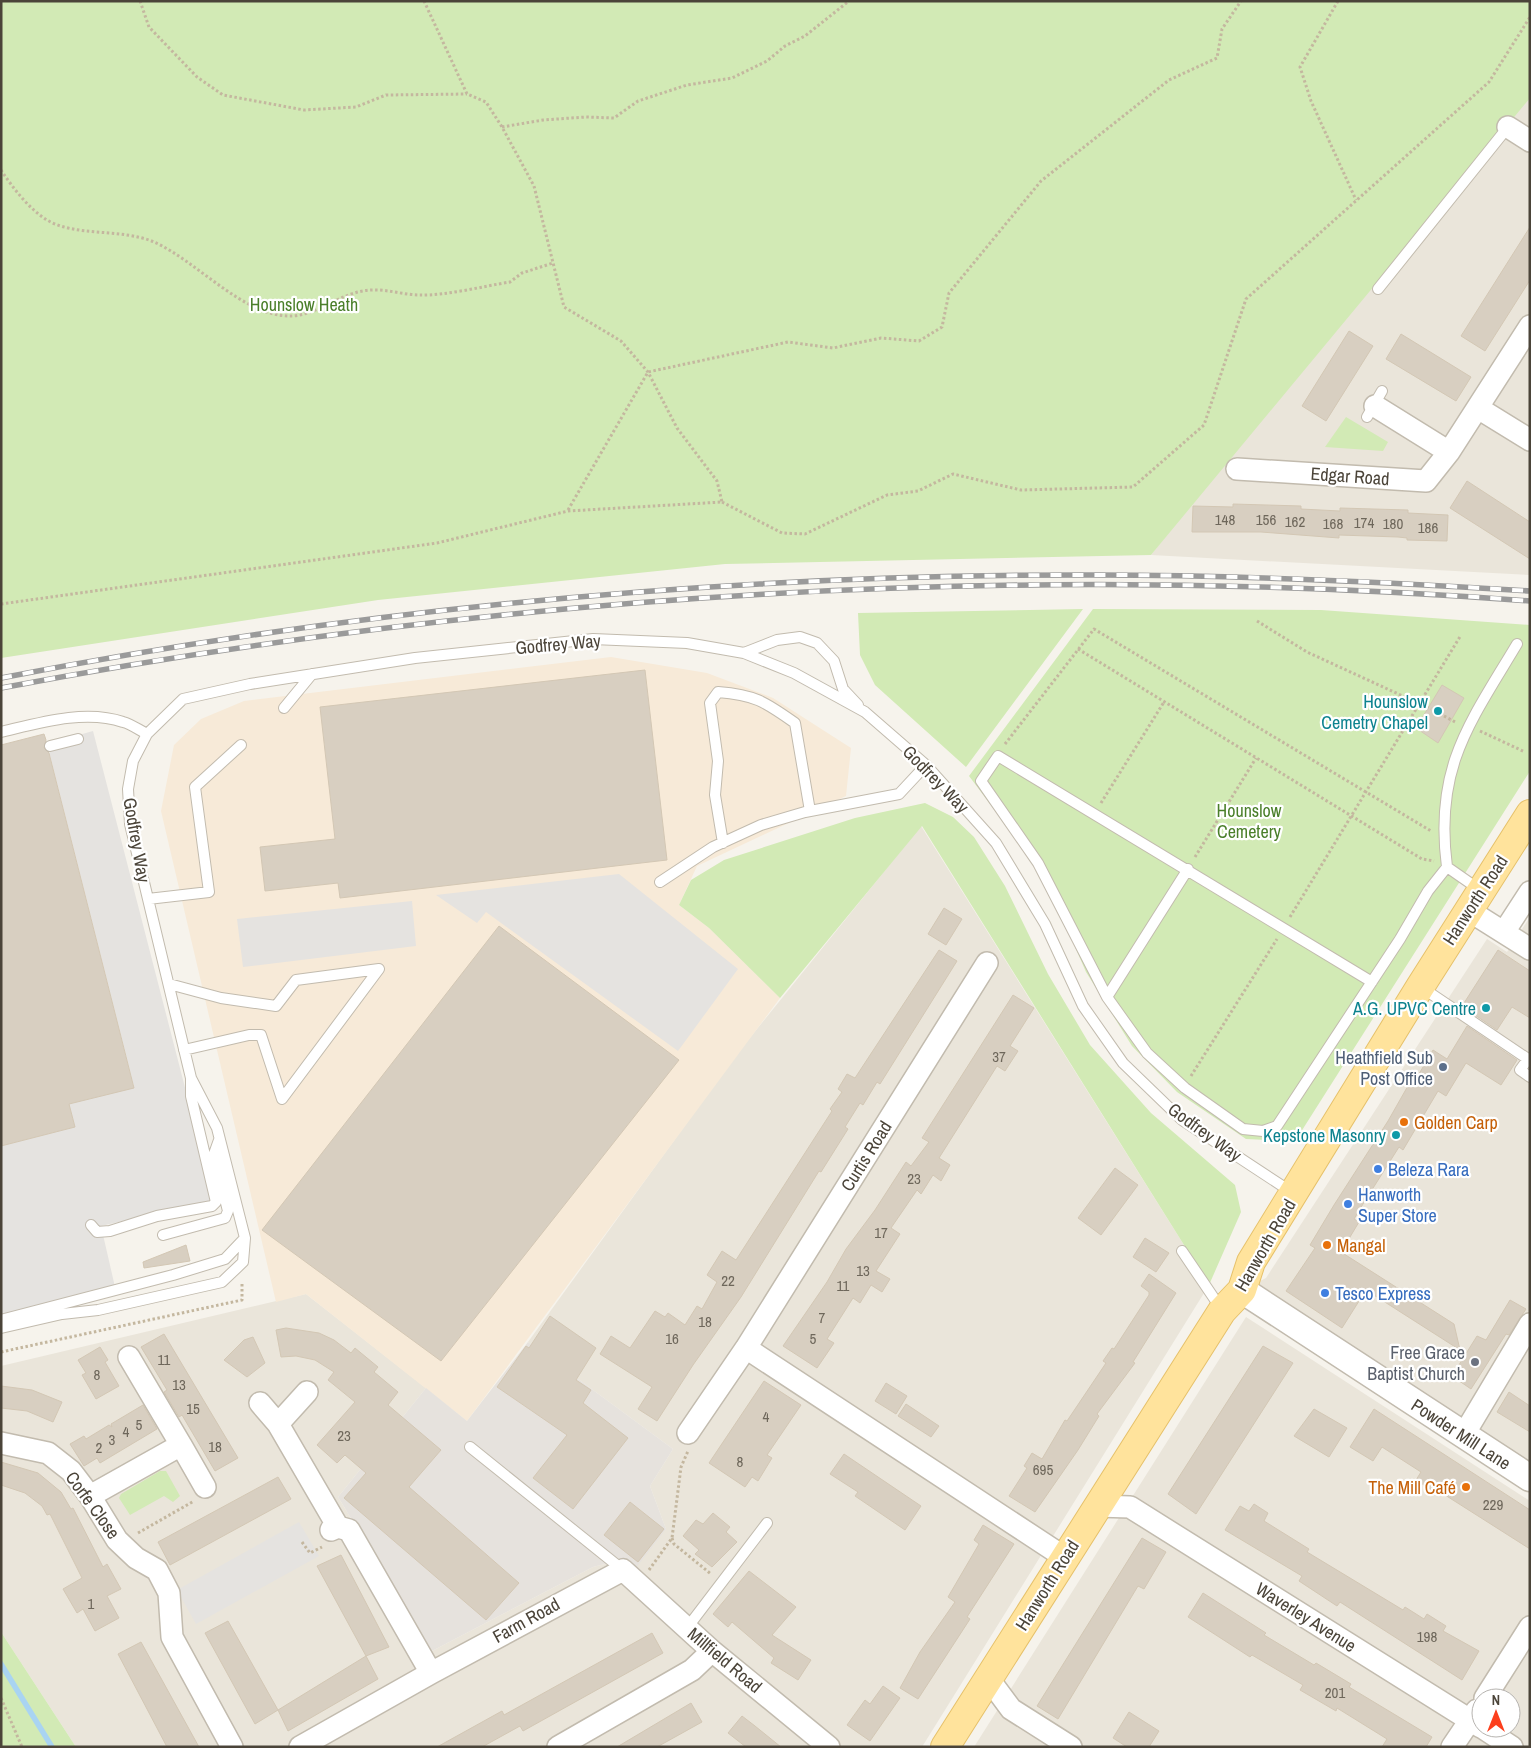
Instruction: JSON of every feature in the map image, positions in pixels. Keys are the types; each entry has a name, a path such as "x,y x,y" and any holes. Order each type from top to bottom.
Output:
{"main road":[{"name":"Hanworth Road","path":"945,1747 1222,1311 1242,1290 1251,1262 1474,900 1530,814"}],"street":[{"path":"1508,128 1530,141"},
{"name":"Edgar Road","path":"1237,469 1426,481 1449,452 1530,326"},
{"path":"1375,405 1449,452"},
{"path":"1478,408 1530,440"},
{"path":"1504,932 1530,892"},
{"path":"1474,900 1504,932 1530,949"},
{"name":"Curtis Road","path":"688,1433 746,1348 986,963"},
{"name":"Powder Mill Lane","path":"1242,1290 1530,1478"},
{"path":"1463,1436 1530,1324"},
{"path":"746,1348 1064,1557"},
{"path":"129,1357 181,1445 204,1492"},
{"path":"278,1424 307,1392"},
{"path":"260,1403 278,1424 334,1528 349,1530 430,1673"},
{"name":"Corfe Close","path":"1,1443 10,1443 48,1454 71,1471 90,1496 120,1543 136,1558 157,1570 169,1593 172,1637 232,1747"},
{"path":"90,1496 181,1445"},
{"path":"1097,1506 1130,1507 1117,1474"},
{"name":"Waverley Avenue","path":"1130,1507 1471,1715"},
{"name":"Millfield Road","path":"623,1570 712,1651 829,1747"},
{"name":"Farm Road","path":"300,1747 430,1673 623,1570"},
{"path":"1491,1688 1530,1627"},
{"path":"558,1747 692,1670 712,1651"},
{"path":"988,1678 1011,1708 1071,1747"},
{"path":"970,1706 1011,1708"},
{"path":"1452,1747 1471,1728"},
{"name":"Waverley Avenue","path":"1501,1738 1512,1747"}],"lane":[{"path":"1378,288 1508,128"},
{"path":"744,653 777,640 800,637 817,643 834,661 843,689 865,712"},
{"name":"Godfrey Way","path":"243,1262 245,1238 219,1139 218,1128 191,1078 130,824 128,789 133,761 147,734 183,699 250,684 415,658 593,639 687,643 744,653 794,673 865,712 926,765 996,843 1045,924 1083,1006 1123,1063 1182,1120 1294,1193"},
{"path":"1474,900 1447,865 1444,839 1445,803 1452,763 1468,725 1516,644"},
{"path":"284,708 312,674"},
{"path":"723,843 715,795 718,761 710,703 718,692 746,694 770,705 795,723 810,811"},
{"path":"1,732 43,722 89,717 123,722 147,734"},
{"path":"50,746 78,739"},
{"path":"148,899 209,892 195,787 241,745"},
{"path":"1372,982 1096,812 998,756 981,781 1038,863 1107,997 1147,1053 1184,1088 1243,1129 1263,1131 1277,1126 1372,982 1428,891 1447,865"},
{"path":"660,882 723,843 761,825 810,811 899,794 926,765"},
{"path":"1107,997 1188,869"},
{"path":"169,984 221,998 276,1006 296,980 379,969 282,1099 261,1035 249,1035 184,1050"},
{"path":"1420,987 1528,1059 1520,1070 1530,1077"},
{"path":"91,1225 97,1232 110,1231 157,1216 212,1206 216,1202 190,1096 191,1078"},
{"path":"163,1235 225,1218 228,1211 214,1154 219,1139"},
{"path":"1,1320 173,1276 225,1259 245,1238"},
{"path":"1182,1251 1222,1311"},
{"path":"1,1328 62,1314 98,1310 222,1282 243,1262"},
{"path":"470,1447 623,1570"},
{"path":"687,1628 767,1523"}],"path":[{"path":"140,1 149,27 197,77 224,95 304,110 356,107 386,95 467,94 486,102 534,186 564,307 621,341 648,372 677,428 717,481 722,502"},
{"path":"424,1 467,94"},
{"path":"502,127 578,118 614,118 638,101 687,85 732,78 767,61 785,46 805,36 849,1"},
{"path":"568,511 648,372 788,342 833,348 882,338 919,341 942,327 949,292 1041,181 1169,80 1216,58 1222,29 1240,1"},
{"path":"1338,1 1300,67 1311,101 1356,200"},
{"path":"1,604 437,543 568,511 722,502 782,533 805,534 887,495 918,491 953,474 1021,490 1133,487 1204,425 1246,299 1489,82 1530,17"},
{"path":"1,170 13,188 46,220 67,229 85,229 140,237 154,242 182,256 255,309 269,314 291,317 349,294 372,290 422,296 510,282 522,273 553,263"},
{"path":"1256,621 1307,652 1430,709"},
{"path":"998,756 1094,629 1444,839"},
{"path":"1184,1088 1284,928 1460,635"},
{"path":"1078,649 1422,859 1447,865"},
{"path":"1096,812 1164,702"},
{"path":"1468,725 1525,752"},
{"path":"1188,869 1256,758"},
{"path":"1,1352 242,1300 243,1262"},
{"path":"688,1433 689,1454 681,1467 672,1538 674,1544 721,1583"},
{"path":"120,1543 204,1492"},
{"path":"639,1585 672,1538"},
{"path":"1,1698 22,1747"}],"shaded area":[{"path":"1530,81 1530,575 1151,555 1462,161"},
{"path":"611,657 707,673 773,698 851,748 846,796 697,866 679,905 709,928 780,998 467,1421 306,1294 276,1302 161,811 174,745 201,719 244,701"},
{"path":"93,731 214,1200 101,1226 115,1287 1,1316 1,1146 75,1127 69,1104 134,1087 47,744"},
{"path":"921,826 1209,1285 922,1747 76,1747 1,1632 1,1366 306,1294 426,1388 338,1497 432,1651 593,1567 624,1559 666,1529 650,1486 673,1449 528,1342 736,1055"},
{"path":"619,874 738,969 678,1051 486,912 477,923 436,895"},
{"path":"412,901 416,946 243,967 237,919"},
{"path":"1530,917 1530,1466 1242,1290 1266,1278 1487,939 1507,952"},
{"path":"1246,1317 1530,1501 1530,1747 974,1747"},
{"path":"528,1342 673,1449 650,1486 666,1529 636,1568 624,1559 593,1567 432,1651 338,1497 426,1388 467,1421"},
{"path":"299,1522 319,1556 196,1624 177,1590"}],"green space":[{"name":"Hounslow Heath","path":"1,1 1530,1 1530,98 1151,555 725,564 378,600 1,658"},
{"path":"1346,417 1388,442 1383,451 1325,447"},
{"path":"1083,609 966,767 875,685 860,655 858,613"},
{"name":"Hounslow Cemetery","path":"1093,609 1321,610 1530,625 1530,771 1299,1135 1286,1141 1246,1139 1177,1092 1132,1046 1086,972 1062,917 1029,856 969,776"},
{"path":"925,803 953,817 974,837 1005,886 1048,974 1090,1045 1151,1113 1235,1185 1241,1212 1209,1285 922,826 780,998 709,928 679,905 691,880 724,860 855,818"},
{"path":"160,1471 166,1471 180,1496 173,1502 164,1496 130,1515 119,1498 121,1494"},
{"path":"1,1632 76,1747 1,1747"}],"building":[{"path":"1530,227 1530,280 1485,351 1461,336"},
{"path":"1349,331 1373,346 1326,421 1302,406"},
{"path":"1401,334 1471,377 1456,401 1386,359"},
{"path":"1467,481 1530,522 1530,559 1450,508"},
{"path":"1233,504 1301,506 1301,509 1340,511 1340,508 1408,510 1408,513 1448,515 1447,541 1339,535 1339,538 1261,532 1192,532 1193,506 1233,507"},
{"path":"645,670 667,860 340,898 338,883 265,891 260,847 335,839 320,707"},
{"name":"Hounslow Cemetry Chapel","path":"1442,685 1464,698 1438,743 1416,728"},
{"path":"44,734 46,740 44,748 49,753 134,1088 69,1104 75,1127 1,1146 1,745"},
{"path":"944,908 962,919 946,945 928,934"},
{"path":"499,926 679,1060 441,1361 262,1230"},
{"path":"939,950 957,961 880,1084 877,1082 863,1105 860,1103 845,1127 848,1129 821,1172 819,1171 741,1297 693,1365 657,1421 638,1409 652,1387 600,1354 611,1336 630,1348 655,1311 665,1317 668,1313 685,1325 697,1306 702,1309 717,1282 707,1275 722,1251 736,1260 832,1111 830,1109 842,1092 838,1089 847,1074 855,1078"},
{"path":"1498,950 1530,971 1530,1018 1512,1007 1497,1030 1475,1015 1477,1011 1464,1003"},
{"path":"1013,995 1034,1008 1010,1046 1018,1051 1005,1071 997,1066 939,1158 950,1165 941,1181 933,1175 921,1194 917,1190 891,1228 900,1234 876,1271 890,1279 882,1292 871,1285 860,1303 853,1298 827,1339 834,1343 817,1368 783,1346 827,1282 846,1249 875,1210 906,1162 911,1166 929,1142 922,1138"},
{"path":"1467,1026 1517,1060 1501,1085 1466,1063 1446,1096 1438,1091 1403,1150 1399,1147 1363,1204 1354,1219 1359,1222 1341,1252 1454,1324 1460,1350 1366,1290 1342,1328 1286,1291 1315,1248 1310,1245 1388,1121 1413,1077 1416,1079 1433,1050 1447,1059"},
{"path":"1115,1168 1138,1185 1101,1235 1078,1218"},
{"path":"1145,1238 1169,1253 1156,1272 1133,1257"},
{"path":"186,1245 190,1261 144,1268 143,1262"},
{"path":"1149,1274 1176,1293 1133,1362 1135,1363 1097,1414 1099,1416 1078,1450 1035,1512 1009,1496 1027,1468 1024,1466 1032,1453 1042,1459 1065,1420 1067,1421 1106,1363 1103,1361 1112,1348 1114,1349 1149,1295 1149,1292 1141,1286"},
{"path":"1510,1300 1526,1309 1509,1335 1506,1334 1471,1389 1452,1376 1477,1336 1486,1340"},
{"path":"550,1316 596,1348 576,1380 591,1390 583,1403 628,1438 573,1509 533,1478 567,1435 497,1387 526,1346 529,1348"},
{"path":"286,1328 319,1333 334,1340 351,1353 355,1348 378,1367 374,1372 398,1392 388,1405 441,1450 409,1487 519,1583 486,1620 344,1498 366,1473 345,1455 337,1463 317,1445 355,1402 328,1380 334,1372 315,1360 296,1356 281,1357 276,1330"},
{"path":"164,1334 238,1458 215,1471 182,1415 179,1417 164,1392 167,1390 141,1347"},
{"path":"253,1337 265,1363 247,1377 224,1360 244,1340"},
{"path":"1263,1346 1293,1363 1196,1514 1168,1494"},
{"path":"100,1347 108,1360 105,1362 119,1386 96,1399 82,1375 86,1373 78,1360"},
{"path":"764,1381 801,1405 767,1455 772,1458 758,1481 752,1477 745,1487 709,1463"},
{"path":"886,1383 907,1396 896,1414 875,1401"},
{"path":"1,1386 32,1390 62,1402 53,1422 27,1411 1,1408"},
{"path":"1509,1392 1530,1406 1530,1432 1497,1412"},
{"path":"906,1404 939,1426 931,1437 898,1416"},
{"path":"143,1405 157,1429 100,1463 97,1458 84,1466 70,1444 84,1436 86,1439 109,1425 112,1427 111,1424"},
{"path":"1314,1409 1347,1428 1329,1457 1294,1436"},
{"path":"1374,1409 1530,1510 1530,1549 1434,1488 1432,1490 1416,1480 1421,1472 1382,1447 1373,1461 1350,1447"},
{"path":"844,1454 921,1506 905,1530 855,1496 858,1492 830,1474"},
{"path":"1,1462 38,1473 61,1492 71,1509 73,1508 103,1567 107,1564 121,1589 107,1596 119,1618 95,1631 83,1609 77,1613 63,1589 82,1578 50,1514 47,1515 42,1506 25,1493 1,1485"},
{"path":"278,1477 291,1499 170,1565 158,1542"},
{"path":"630,1502 664,1529 638,1562 604,1535"},
{"path":"1254,1504 1268,1513 1264,1521 1309,1549 1307,1552 1403,1610 1405,1607 1424,1619 1427,1614 1446,1626 1443,1631 1479,1651 1462,1680 1340,1602 1337,1606 1299,1581 1302,1576 1225,1530 1240,1506 1249,1511"},
{"path":"713,1513 730,1527 726,1532 737,1542 712,1567 695,1554 699,1550 683,1536 696,1520 703,1524"},
{"path":"983,1525 1014,1544 967,1617 970,1619 918,1699 900,1688 920,1652 955,1602 948,1597 979,1544 974,1540"},
{"path":"1142,1538 1166,1552 1144,1589 1138,1586 1058,1719 1037,1706"},
{"path":"341,1555 389,1647 366,1656 317,1566"},
{"path":"749,1571 796,1607 772,1635 811,1660 798,1680 771,1663 774,1658 732,1622 728,1627 713,1614"},
{"path":"1203,1593 1266,1633 1264,1635 1314,1665 1316,1663 1351,1684 1349,1687 1432,1737 1426,1747 1382,1747 1387,1739 1337,1708 1336,1711 1300,1690 1303,1685 1252,1655 1250,1657 1188,1617"},
{"path":"228,1621 278,1710 255,1724 205,1633"},
{"path":"652,1633 663,1653 523,1731 520,1726 482,1747 437,1747 502,1711 504,1715"},
{"path":"141,1642 199,1747 167,1747 118,1654"},
{"path":"366,1656 378,1679 288,1731 278,1710"},
{"path":"883,1686 900,1698 870,1741 847,1725 865,1700 870,1704"},
{"path":"691,1703 702,1722 657,1747 617,1747"},
{"path":"1129,1712 1159,1731 1149,1747 1127,1747 1113,1738"},
{"path":"742,1716 781,1747 746,1747 728,1733"}],"waterway":[{"path":"1,1664 52,1747"}],"railway":[{"path":"1,678 136,653 410,614 547,600 822,581 960,576 1152,575 1314,580 1530,591"},
{"path":"1,688 190,655 380,629 571,608 763,594 955,586 1147,585 1339,590 1530,601"}],"place":[{"name":"Hounslow Cemetry Chapel","path":"1438,711"},
{"name":"A.G. UPVC Centre","path":"1486,1008"},
{"name":"Heathfield Sub Post Office","path":"1443,1067"},
{"name":"Golden Carp","path":"1404,1122"},
{"name":"Kepstone Masonry","path":"1396,1135"},
{"name":"Beleza Rara","path":"1378,1169"},
{"name":"Hanworth Super Store","path":"1348,1204"},
{"name":"Mangal","path":"1327,1245"},
{"name":"Tesco Express","path":"1325,1293"},
{"name":"Free Grace Baptist Church","path":"1475,1362"},
{"name":"The Mill Café","path":"1466,1487"}]}
